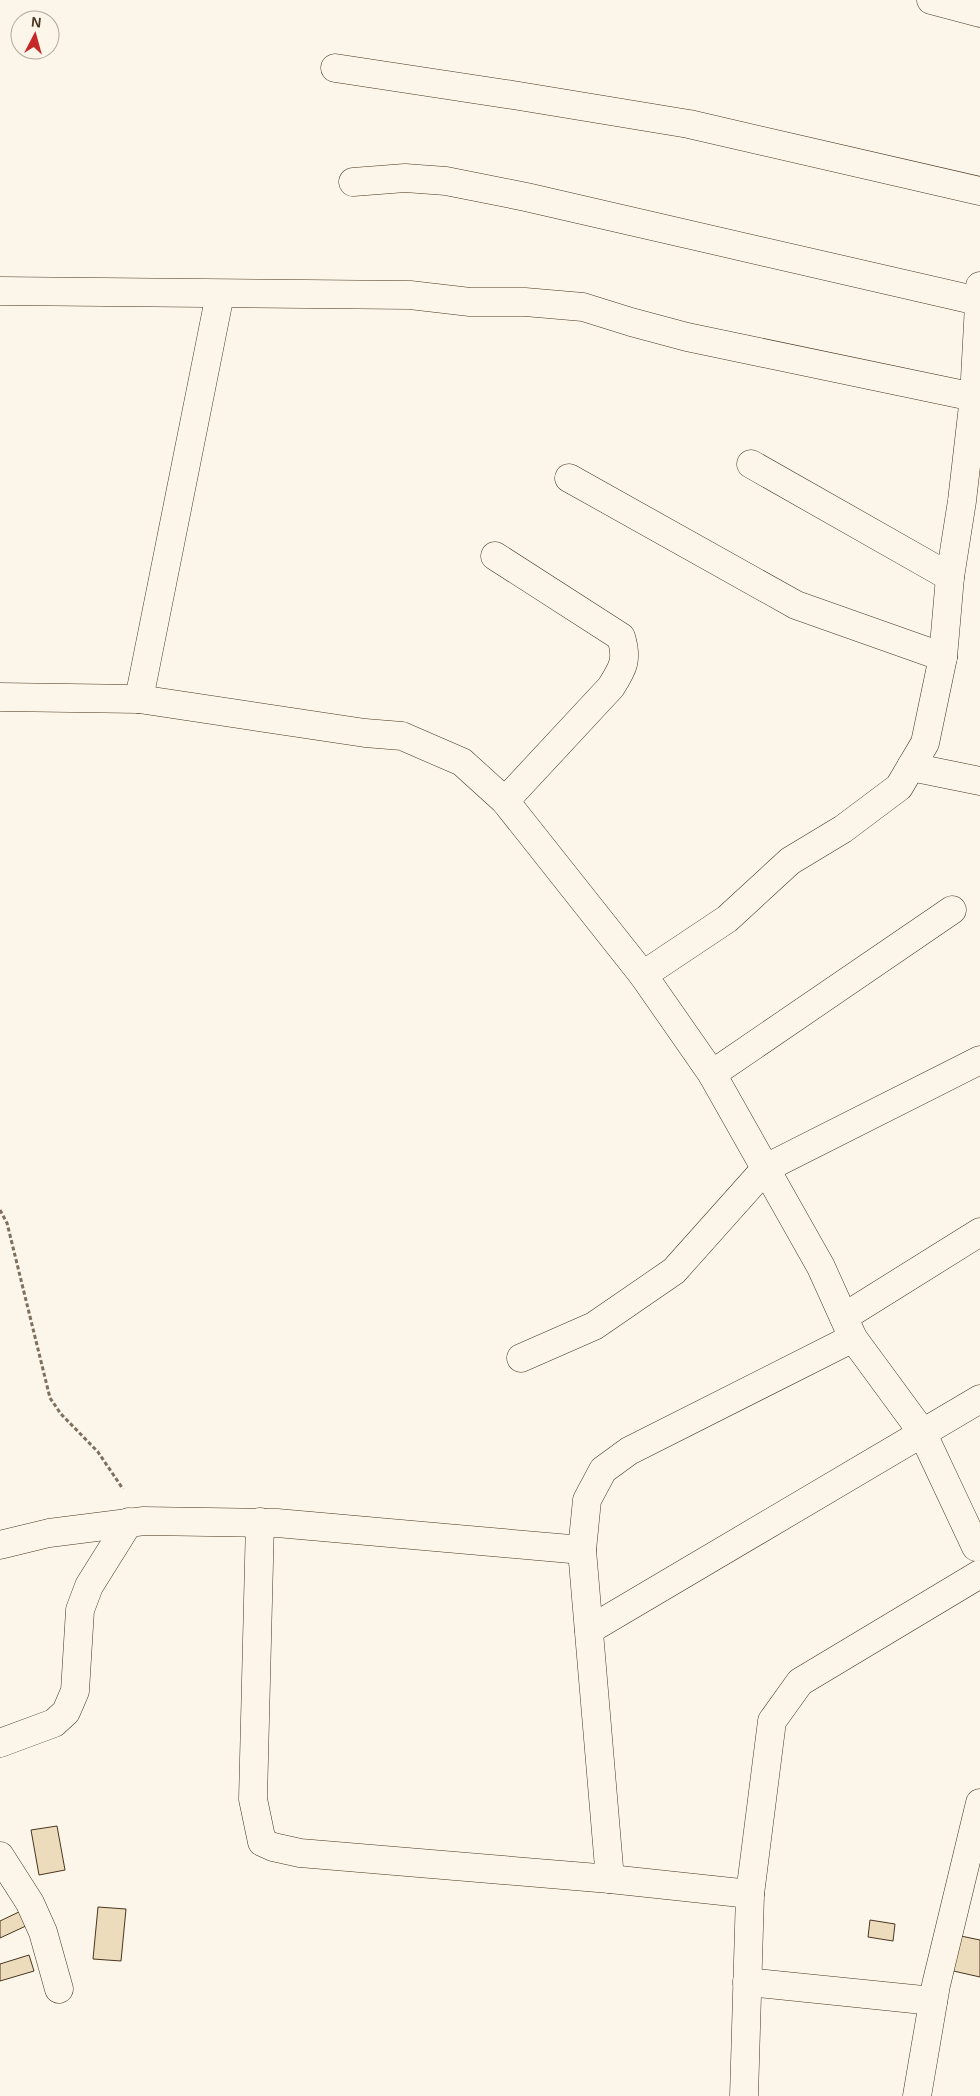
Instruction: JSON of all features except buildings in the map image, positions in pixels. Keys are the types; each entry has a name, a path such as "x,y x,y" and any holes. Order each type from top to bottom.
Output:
{"street":[{"path":"931,0 980,13"},
{"path":"334,68 689,124 980,191"},
{"path":"353,182 405,178 446,181 979,294 974,397 962,501 950,577 943,657 925,742 899,787 843,829 790,861 727,919 643,975"},
{"path":"0,290 410,295 470,302 525,302 583,307 687,337 974,397"},
{"path":"139,699 220,294"},
{"path":"751,464 950,577"},
{"path":"569,478 796,605 943,657"},
{"path":"495,556 621,637 625,651 624,667 611,687 505,800"},
{"path":"0,697 139,699 365,734 402,736 462,762 505,800 643,975 712,1074 821,1267 848,1327 922,1432 979,1550"},
{"path":"911,767 980,781"},
{"path":"712,1074 952,910"},
{"path":"521,1358 594,1326 674,1271 766,1168 980,1060"},
{"path":"610,1879 582,1550 587,1500 603,1470 629,1451 848,1327 980,1232"},
{"path":"589,1630 980,1399"},
{"path":"0,1544 49,1533 137,1521 260,1522 582,1550"},
{"path":"0,1743 54,1724 66,1712 75,1691 80,1610 93,1579 137,1521"},
{"path":"260,1522 253,1799 262,1842 273,1848 300,1853 610,1879 750,1894"},
{"path":"744,2096 750,1894 772,1721 800,1682 980,1574"},
{"path":"917,2096 933,2000 980,1804"},
{"path":"0,1856 30,1902 43,1932 59,1989"},
{"path":"747,1982 933,2000"}],"path":[{"path":"0,1210 7,1223 50,1398 60,1414 98,1452 137,1521"}]}
